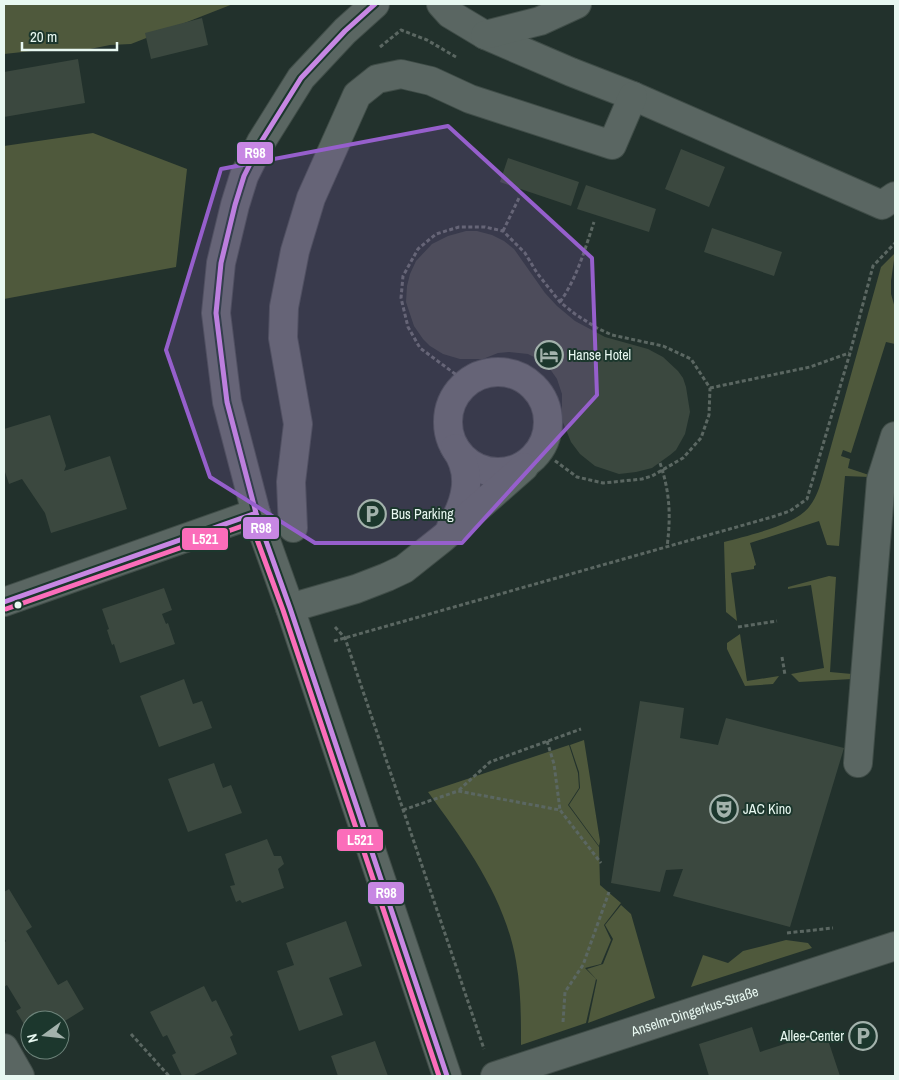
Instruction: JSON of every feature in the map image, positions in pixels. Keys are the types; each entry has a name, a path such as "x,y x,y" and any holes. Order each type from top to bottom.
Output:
{"street":[{"path":"375,4 345,31 301,78 261,142 244,176 235,205 222,263 216,313 227,402 256,513 300,605 304,649 447,1076"},
{"path":"441,4 450,14 485,35 632,96 882,205 895,196"},
{"path":"485,35 540,21 577,4"},
{"path":"293,528 291,482 298,424 283,338 284,307 295,251 311,198 357,94 377,79 401,74 431,81 470,99 612,145 632,96"},
{"path":"300,605 356,589 387,577 411,564 443,538 533,457 546,439 549,422 547,406 539,392 528,380 513,373 497,370 481,374 466,382 455,394 449,410 448,426 452,442 459,454 465,472 466,494 456,519 443,538"},
{"path":"435,421 459,454 469,463 482,470 495,472 511,471 533,457"},
{"path":"858,763 881,480 895,436"},
{"path":"4,602 256,513"},
{"name":"Anselm-Dingerkus-Straße","path":"491,1067 569,1052 895,946"},
{"path":"4,1048 20,1076"}],"path":[{"path":"503,231 519,198"},
{"path":"560,302 566,294 583,256 594,222"},
{"path":"466,382 420,348 408,327 401,298 403,276 418,249 436,234 459,226 485,227 503,231 525,253 560,302 575,314 612,335 663,346 691,359 710,388 709,415 702,438 683,458 642,480 604,483 577,477 533,457"},
{"path":"304,649 790,511 807,499 874,266 895,243"},
{"path":"710,388 810,367 850,353"},
{"path":"660,464 669,496 670,519 667,546"},
{"path":"300,605 345,638 491,1067"},
{"path":"738,627 776,621"},
{"path":"782,657 785,675"},
{"path":"403,810 458,791 490,762 581,729"},
{"path":"547,741 554,764 560,810 601,863"},
{"path":"458,791 560,810"},
{"path":"569,1052 563,1022 565,992 584,965 609,892"},
{"path":"787,933 833,928"},
{"path":"131,1034 169,1076"}],"highlighted area":[{"path":"448,126 592,258 597,395 462,543 315,543 210,477 166,350 221,169"}],"green space":[{"path":"4,4 233,4 131,44 110,45 90,49 41,50 4,54"},
{"path":"93,133 187,169 176,267 4,299 4,146"},
{"path":"895,253 891,294 895,308 895,344 886,342 851,453 843,450 841,456 850,459 848,468 869,475 869,477 845,476 839,546 827,545 819,521 750,543 756,565 754,569 731,573 737,621 726,612 724,542 782,524 803,513 812,503 822,478 881,267"},
{"path":"829,576 836,577 830,672 852,674 852,679 799,682 791,674 824,668 811,585 788,589 788,587"},
{"path":"740,634 747,681 779,676 773,684 745,686 727,649 727,643"},
{"path":"584,740 600,841 599,846 569,805 580,788 579,772 570,745"},
{"path":"569,745 578,773 579,788 568,805 599,847 600,885 621,903 604,925 611,940 601,964 585,968 596,979 586,1023 521,1045 518,971 511,937 503,915 482,872 428,792"},
{"path":"621,905 631,914 655,998 588,1023 597,980 587,969 603,964 613,939 605,925"},
{"path":"786,940 808,943 812,948 691,987 703,955 728,963 743,951"}],"building":[{"path":"202,18 208,45 151,59 145,33"},
{"path":"78,59 85,103 4,117 4,72"},
{"path":"681,149 725,167 709,207 665,189"},
{"path":"508,158 579,182 571,206 500,182"},
{"path":"586,185 656,209 649,232 577,209"},
{"path":"712,228 782,252 774,276 704,252"},
{"path":"466,231 477,231 492,235 514,249 545,293 575,321 605,337 648,349 663,357 678,371 686,387 690,412 685,434 676,450 652,468 636,472 619,474 595,466 580,454 571,442 562,420 562,394 557,379 540,360 528,354 509,352 498,353 483,359 460,359 443,354 423,339 414,326 406,302 410,274 416,261 432,244 448,236"},
{"path":"50,415 66,466 64,471 110,456 127,509 51,533 45,513 22,479 9,484 4,469 4,429"},
{"path":"164,588 172,610 162,614 166,624 168,623 175,644 120,663 107,630 109,629 102,609"},
{"path":"184,679 193,704 202,701 212,728 159,747 140,696"},
{"name":"JAC Kino","path":"640,701 684,708 680,738 718,745 726,718 844,748 790,927 673,896 683,869 666,870 660,892 611,883"},
{"path":"214,763 223,788 231,785 242,813 188,832 168,779"},
{"path":"267,839 274,856 281,856 284,864 278,869 284,888 242,903 240,900 236,902 230,886 235,885 225,854"},
{"path":"9,889 32,927 26,931 58,985 67,980 84,1009 70,1018 70,1010 20,1010 20,1018 16,1011 21,1008 7,985 4,987 4,943 6,941 4,938 4,892"},
{"path":"346,921 362,966 329,978 343,1015 299,1031 277,971 294,965 286,943"},
{"path":"204,986 212,1002 216,1000 233,1035 230,1037 237,1054 192,1076 182,1076 172,1055 176,1053 167,1035 163,1037 150,1012"},
{"path":"752,1027 760,1052 825,1031 840,1076 709,1076 699,1044"},
{"path":"375,1041 388,1076 338,1076 331,1056"}],"transit line":[{"name":"R98","path":"375,4 345,31 301,78 261,142 244,176 235,205 221,263 216,313 227,402 256,513 290,608 447,1076"},
{"name":"R98","path":"4,602 256,513"},
{"name":"L521","path":"6,609 251,523 283,610 439,1076"}],"place":[{"name":"Hanse Hotel","path":"549,355"},
{"name":"Bus Parking","path":"372,514"},
{"name":"JAC Kino","path":"724,809"},
{"name":"Allee-Center","path":"863,1036"}]}
